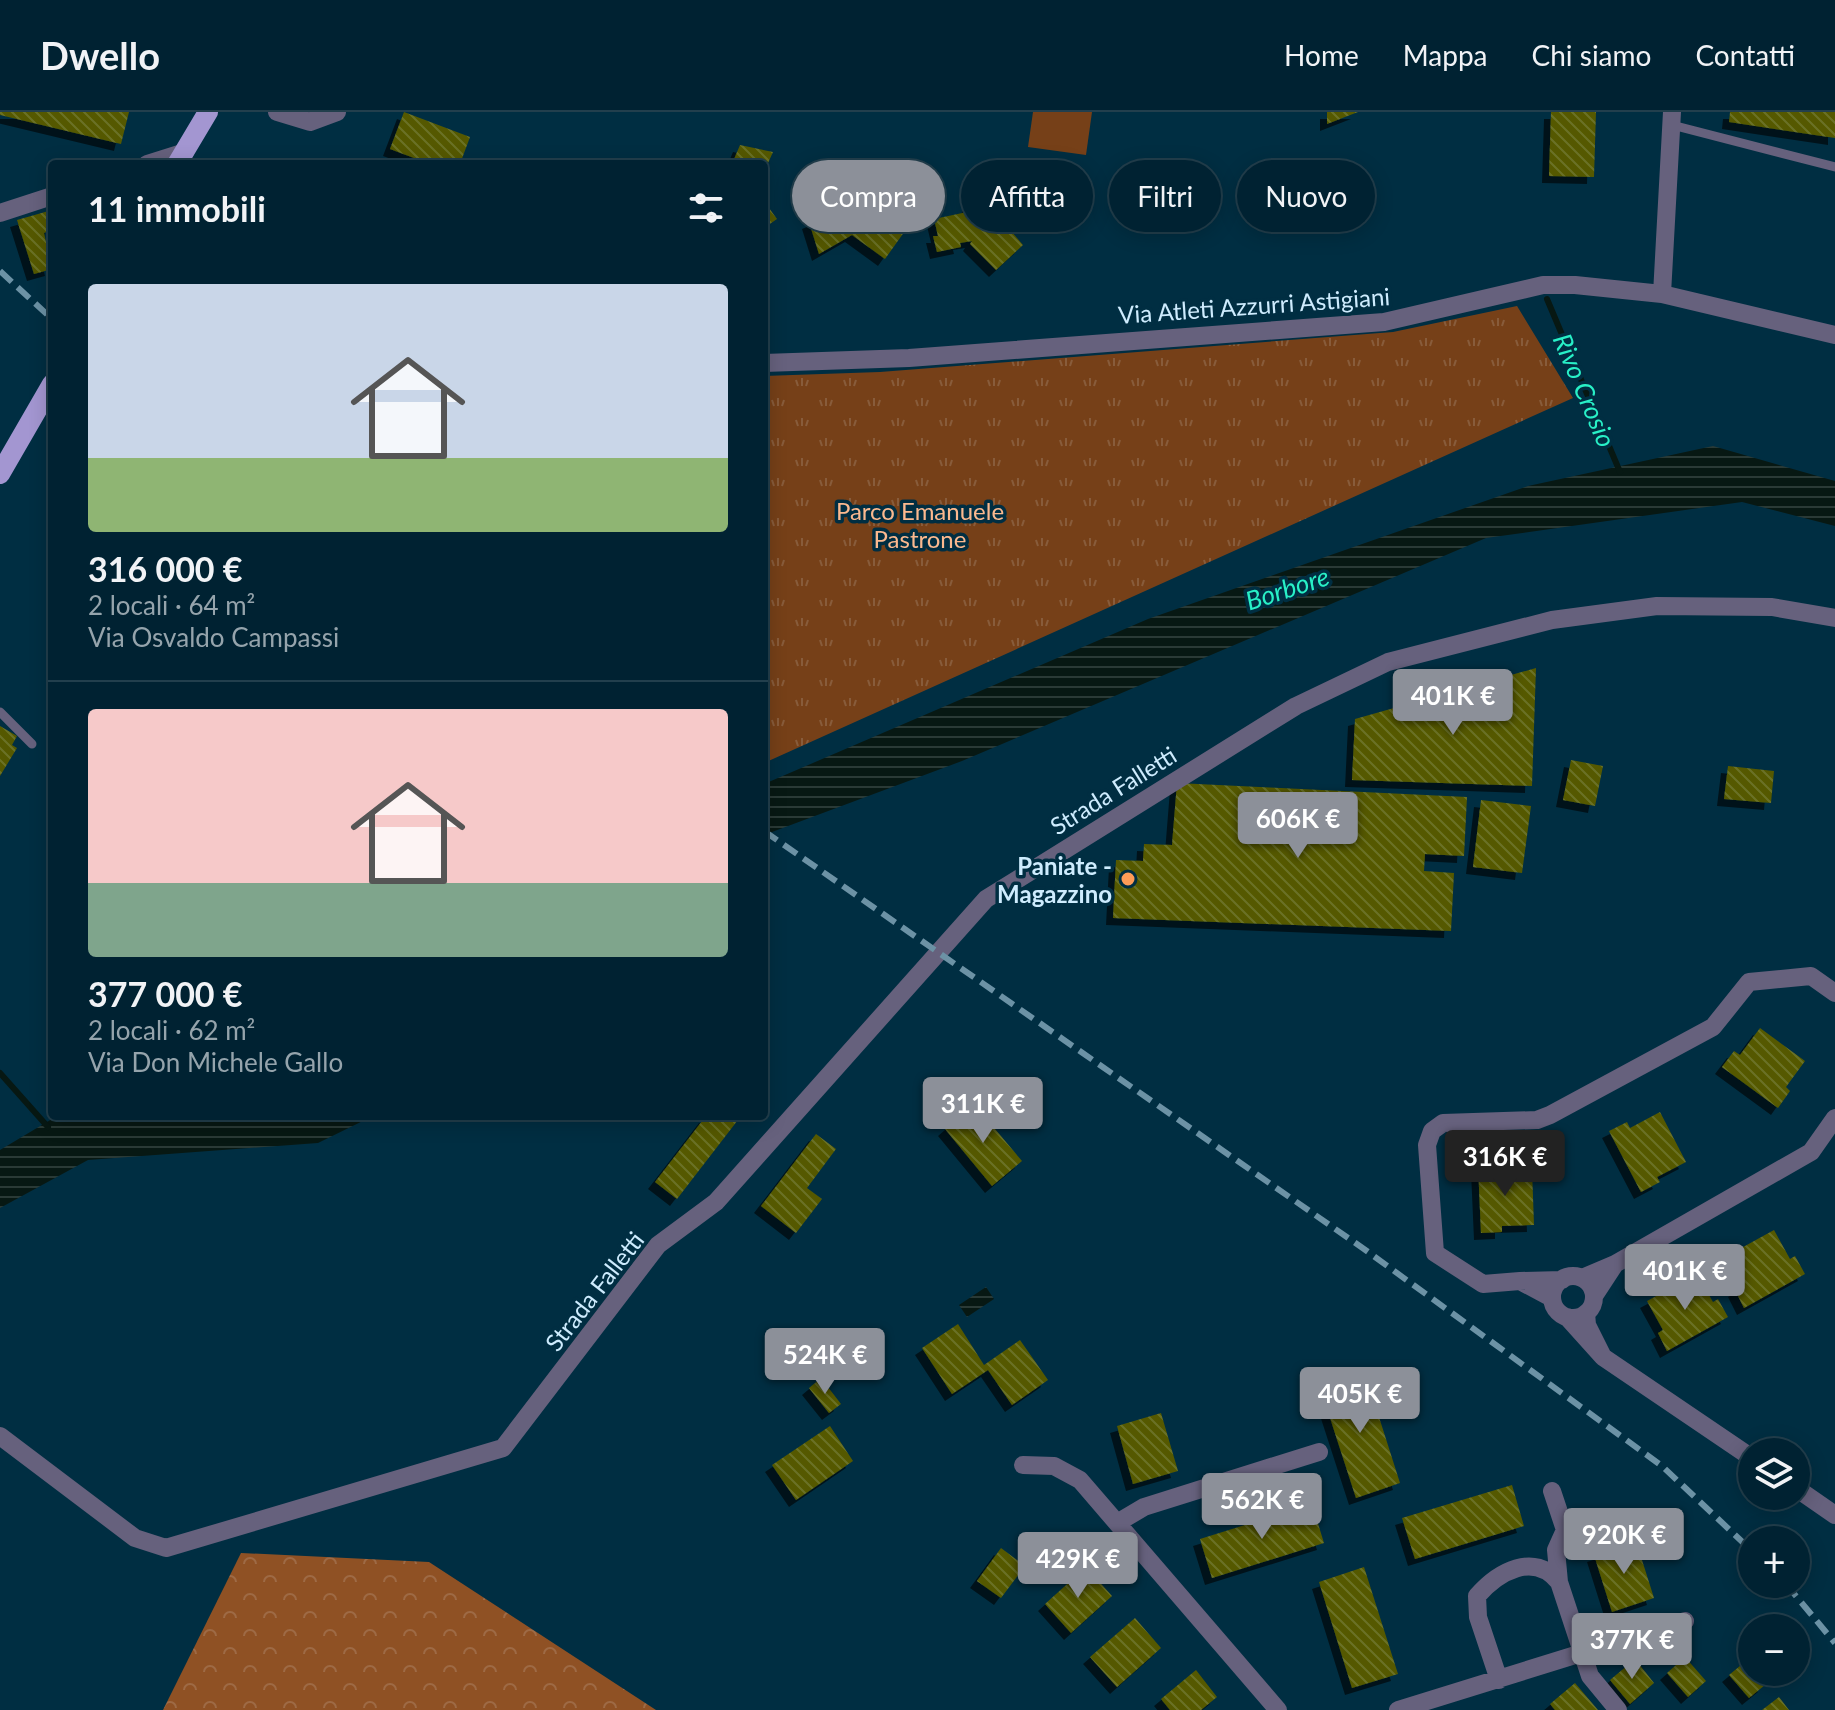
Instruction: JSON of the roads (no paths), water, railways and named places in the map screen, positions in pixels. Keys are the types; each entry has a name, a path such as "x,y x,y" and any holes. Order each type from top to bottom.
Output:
{"main road":[{"path":"181,158 208,112"},
{"path":"0,474 48,391"}],"street":[{"path":"277,112 310,122 337,112"},
{"path":"1662,294 1672,119"},
{"path":"0,213 48,197"},
{"name":"Via Atleti Azzurri Astigiani","path":"768,363 909,358 1384,322 1543,285 1575,285 1662,294 1835,335"},
{"name":"Strada Falletti","path":"0,1436 135,1538 166,1548 503,1448 658,1245 716,1202 986,899 1117,814 1296,706 1388,662 1552,620 1657,606 1772,607 1835,618"},
{"path":"1835,993 1811,976 1749,982 1713,1027 1550,1115 1537,1120 1443,1123 1432,1131 1427,1145 1435,1253 1483,1284 1582,1278 1615,1264 1811,1152 1835,1118"},
{"path":"1582,1309 1615,1264"},
{"path":"1582,1278 1582,1309 1603,1357 1738,1449"},
{"path":"1552,1298 1562,1280"},
{"path":"1520,1281 1552,1298 1556,1310 1582,1309"},
{"path":"1117,1523 1144,1507 1319,1452"},
{"path":"1023,1465 1054,1466 1080,1480 1278,1710"},
{"path":"1552,1491 1565,1530 1556,1550 1559,1582 1590,1676 1618,1710"},
{"path":"1810,1498 1835,1515"},
{"path":"1499,1680 1478,1617 1477,1596 1492,1579 1514,1567 1539,1567 1559,1582"},
{"path":"1398,1710 1685,1621"}],"lane":[{"path":"1672,119 1835,167"},
{"path":"0,712 32,744"}],"water":[{"name":"Borbore","path":"1713,446 1835,481 1835,526 1742,502 1486,538 962,761 768,834 768,782 1148,619 1528,486"},
{"path":"50,1120 365,1120 318,1143 88,1160 0,1208 0,1150"},
{"path":"986,1287 994,1299 967,1317 959,1305"}],"waterway":[{"name":"Rivo Crosio","path":"1547,299 1620,472"},
{"path":"0,1073 48,1127"}],"railway":[{"path":"0,271 48,315"},
{"path":"768,834 1364,1249 1662,1466 1738,1538"},
{"path":"1798,1598 1835,1643"}],"place":[{"name":"Paniate - Magazzino","path":"1128,879"}],"park label":[{"name":"Parco Emanuele Pastrone","path":"920,524"}]}
